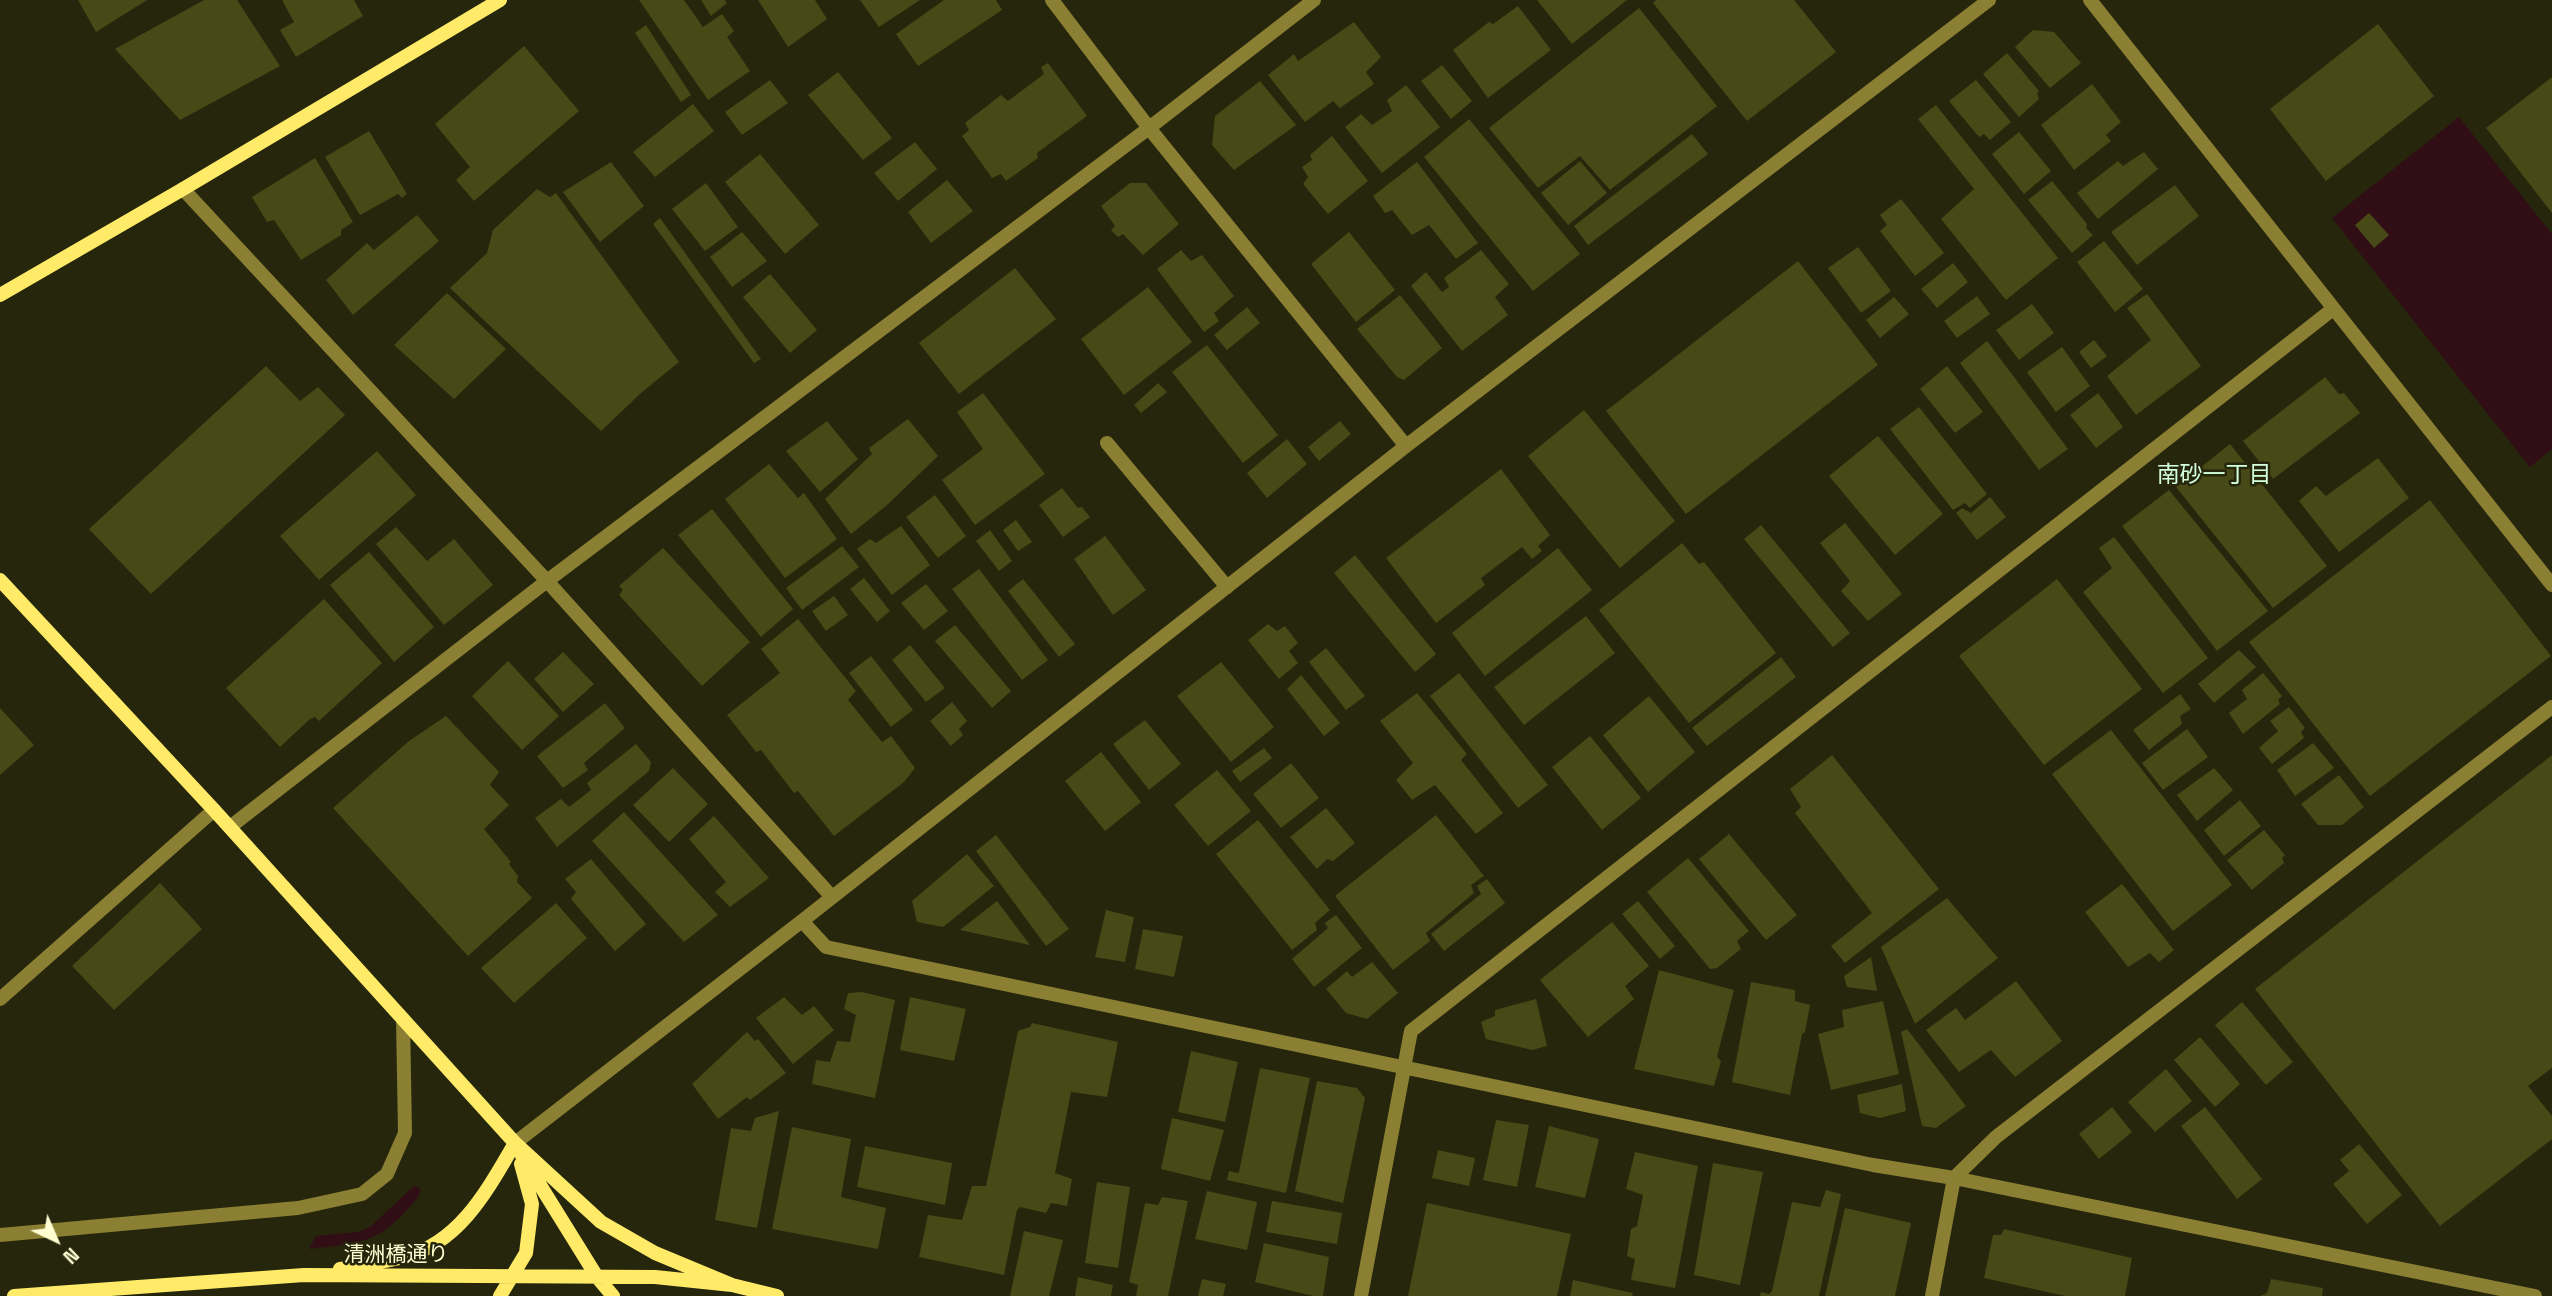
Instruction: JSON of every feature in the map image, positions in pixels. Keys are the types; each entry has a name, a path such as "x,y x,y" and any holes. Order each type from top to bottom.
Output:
{"street":[{"path":"0,295 500,0"},
{"path":"1052,0 1149,128 1406,446"},
{"path":"230,827 547,581 1149,128 1314,0"},
{"path":"304,1275 407,1257 444,1238 482,1199 515,1143 1406,446 1989,0"},
{"path":"2090,0 2552,585"},
{"path":"183,189 547,581 832,897"},
{"path":"1361,1296 1411,1031 2333,309"},
{"path":"1107,443 1227,587"},
{"path":"0,580 230,827 515,1143 601,1222 654,1253 732,1285"},
{"path":"1932,1296 1954,1178 2007,1128 2552,707"},
{"path":"0,999 214,810"},
{"path":"802,921 826,947 1873,1165 1954,1178 2535,1296"},
{"path":"0,1235 298,1208 362,1194 387,1174 405,1133 403,1019"},
{"path":"500,1296 526,1253 533,1204 515,1143"},
{"path":"515,1143 597,1277 613,1296"},
{"name":"清洲橋通り","path":"15,1296 304,1275 656,1278 732,1285 777,1296"}],"shaded area":[{"path":"2459,117 2552,234 2552,449 2530,467 2332,218"},
{"path":"414,1186 420,1188 419,1196 383,1231 359,1242 309,1249 316,1236 357,1232 370,1227"}],"building":[{"path":"78,0 147,0 96,32"},
{"path":"204,0 237,0 280,66 180,120 115,49"},
{"path":"282,0 354,0 363,16 296,57 280,30 294,22"},
{"path":"639,0 684,0 703,27 722,14 734,31 727,37 750,71 708,100"},
{"path":"701,0 725,0 727,3 711,16"},
{"path":"758,0 815,0 827,19 788,47"},
{"path":"860,0 920,0 879,27"},
{"path":"944,0 996,0 1002,10 918,66 896,34"},
{"path":"1537,0 1627,0 1572,44"},
{"path":"1656,0 1794,0 1836,52 1747,121 1653,3"},
{"path":"1518,6 1551,50 1488,98 1453,50 1489,22 1493,24"},
{"path":"1639,8 1717,106 1610,190 1580,156 1538,188 1489,128"},
{"path":"1354,22 1381,57 1366,72 1374,84 1340,108 1333,101 1305,122 1268,75 1294,54 1298,61"},
{"path":"2378,24 2434,96 2326,181 2270,109"},
{"path":"646,25 691,95 681,102 635,33"},
{"path":"2033,30 2054,32 2081,63 2050,88 2015,47"},
{"path":"524,46 579,111 474,201 456,180 470,167 435,124"},
{"path":"2007,53 2039,91 2039,99 2019,117 1983,74"},
{"path":"1048,63 1087,116 1037,153 1038,158 1006,181 1001,174 992,178 962,136 969,130 965,123 1001,95 1008,101 1044,74 1041,67"},
{"path":"1442,65 1472,101 1451,119 1421,81"},
{"path":"838,72 892,138 863,160 808,95"},
{"path":"2552,77 2552,213 2486,128"},
{"path":"770,80 788,103 742,135 725,112"},
{"path":"1976,80 2011,122 1990,140 1984,134 1979,137 1949,101"},
{"path":"1260,81 1296,125 1234,170 1212,145 1215,116"},
{"path":"2092,84 2121,122 2106,135 2111,141 2074,170 2041,125"},
{"path":"1406,85 1440,127 1382,173 1345,127 1361,114 1372,125 1392,111 1387,100"},
{"path":"693,104 714,131 655,177 633,152"},
{"path":"1936,105 2058,258 2006,300 1941,219 1974,189 1918,119"},
{"path":"1469,119 1580,254 1533,291 1424,157"},
{"path":"369,131 407,194 402,198 398,194 360,215 325,157"},
{"path":"2019,132 2051,171 2024,194 1992,154"},
{"path":"1692,134 1708,154 1588,245 1574,226"},
{"path":"1332,136 1368,181 1328,214 1303,184 1308,177 1302,167 1312,160 1310,155"},
{"path":"915,142 937,169 898,201 874,173"},
{"path":"2144,152 2158,169 2098,219 2077,193 2118,161 2123,166"},
{"path":"760,154 819,225 785,254 725,182"},
{"path":"315,158 353,222 341,230 341,235 301,260 274,220 267,222 252,197"},
{"path":"1580,161 1607,193 1568,225 1541,193"},
{"path":"611,162 644,206 600,242 563,192"},
{"path":"1417,162 1478,243 1456,259 1429,225 1412,235 1392,210 1385,213 1373,196"},
{"path":"947,180 973,211 931,243 908,212"},
{"path":"2052,181 2093,235 2072,253 2028,200"},
{"path":"706,183 738,227 705,251 672,209"},
{"path":"1130,183 1146,183 1179,224 1143,255 1123,234 1118,237 1111,230 1115,226 1101,206"},
{"path":"2175,185 2199,216 2137,265 2111,232"},
{"path":"537,189 550,197 556,193 679,362 601,431 450,288 487,253 493,230"},
{"path":"1901,199 1944,253 1915,276 1880,231 1887,225 1880,215"},
{"path":"2369,213 2389,235 2374,248 2355,225"},
{"path":"417,215 439,241 353,315 326,280 367,243 374,250"},
{"path":"660,218 761,359 754,363 653,224"},
{"path":"742,232 767,261 732,287 710,257"},
{"path":"1349,232 1395,290 1356,322 1311,264"},
{"path":"2104,241 2143,289 2115,312 2077,262"},
{"path":"1858,247 1891,291 1861,313 1828,268"},
{"path":"1181,250 1191,261 1202,255 1234,296 1214,313 1219,321 1204,332 1157,269"},
{"path":"1481,250 1509,284 1495,297 1508,315 1462,351 1411,286 1426,272 1442,292 1449,287 1444,278"},
{"path":"1798,261 1878,365 1686,514 1606,411"},
{"path":"1953,263 1968,282 1937,308 1921,289"},
{"path":"1015,268 1056,319 959,394 919,343"},
{"path":"770,274 817,330 790,353 743,297"},
{"path":"1148,287 1192,342 1124,395 1081,339"},
{"path":"447,293 506,349 454,399 394,345"},
{"path":"2147,294 2201,366 2136,415 2107,376 2151,340 2127,308"},
{"path":"1400,295 1442,348 1404,380 1397,377 1357,329"},
{"path":"1977,296 1990,314 1957,338 1944,321"},
{"path":"1894,297 1909,314 1880,338 1866,320"},
{"path":"2032,304 2054,333 2019,360 1996,330"},
{"path":"1247,307 1260,323 1227,350 1214,335"},
{"path":"2094,340 2107,356 2091,368 2079,352"},
{"path":"1987,341 2068,449 2039,470 1960,363"},
{"path":"1207,345 1278,435 1243,463 1172,372"},
{"path":"2062,347 2090,386 2056,412 2027,372"},
{"path":"266,366 300,401 318,387 345,415 151,594 89,529"},
{"path":"1947,366 1983,412 1955,433 1920,389"},
{"path":"2325,377 2339,394 2344,393 2360,413 2273,479 2243,441"},
{"path":"1158,383 1167,392 1141,413 1134,405"},
{"path":"983,393 1045,474 975,525 942,480 983,449 957,412"},
{"path":"2098,393 2123,427 2096,448 2070,415"},
{"path":"1919,407 1987,494 1970,508 1965,503 1953,510 1890,429"},
{"path":"1584,410 1675,521 1620,568 1528,456"},
{"path":"908,419 938,456 886,506 851,534 825,499 872,454 869,448"},
{"path":"827,421 858,459 820,492 786,451"},
{"path":"1340,421 1351,434 1319,461 1308,447"},
{"path":"1878,436 1943,514 1895,555 1829,476"},
{"path":"1287,439 1307,464 1267,498 1247,473"},
{"path":"2230,444 2327,566 2273,608 2176,487"},
{"path":"377,451 416,495 319,580 280,536"},
{"path":"2378,458 2409,498 2339,552 2299,501 2316,486 2326,496"},
{"path":"769,464 798,498 804,493 837,539 785,578 725,499"},
{"path":"1501,469 1550,535 1538,546 1542,551 1532,559 1522,547 1481,578 1485,585 1436,623 1386,558"},
{"path":"1062,488 1078,508 1082,507 1090,517 1063,537 1039,505"},
{"path":"2169,490 2268,611 2217,651 2122,526"},
{"path":"935,495 966,536 938,558 906,517"},
{"path":"1990,497 2006,517 1977,540 1956,513 1962,508 1971,513"},
{"path":"2430,500 2551,656 2370,796 2249,642"},
{"path":"712,509 793,609 761,637 678,535"},
{"path":"1016,520 1032,542 1018,551 1003,530"},
{"path":"1845,523 1902,594 1868,621 1841,591 1850,581 1820,543"},
{"path":"1761,525 1850,633 1833,647 1744,539"},
{"path":"901,526 930,565 892,595 857,549 870,539 876,543"},
{"path":"396,527 427,561 454,539 493,585 444,625 376,544"},
{"path":"990,530 1012,561 999,571 976,541"},
{"path":"1105,536 1146,590 1113,615 1074,559"},
{"path":"2114,537 2208,658 2163,693 2083,592 2112,568 2099,548"},
{"path":"1682,543 1699,564 1704,562 1776,653 1689,723 1599,610"},
{"path":"842,546 859,567 802,610 786,588"},
{"path":"663,548 750,642 702,686 619,595 623,590 619,586"},
{"path":"1558,548 1592,590 1485,676 1452,633"},
{"path":"369,552 434,627 394,662 330,585"},
{"path":"1355,555 1436,654 1415,672 1334,573"},
{"path":"979,569 1048,660 1022,680 952,589"},
{"path":"864,578 890,611 877,622 850,589"},
{"path":"1023,579 1075,644 1059,657 1008,591"},
{"path":"2057,579 2142,689 2044,765 1959,656"},
{"path":"926,584 948,611 924,630 901,603"},
{"path":"834,596 848,615 826,631 812,611"},
{"path":"324,599 382,663 319,721 315,717 310,719 280,747 226,688"},
{"path":"1586,616 1615,653 1524,725 1494,687"},
{"path":"798,619 856,691 848,700 882,742 891,736 915,768 904,782 834,836 798,791 794,793 761,750 756,752 727,715 780,673 761,649"},
{"path":"1268,624 1277,631 1285,626 1298,643 1289,651 1298,663 1279,679 1248,640"},
{"path":"955,625 1011,691 992,708 935,641"},
{"path":"910,645 945,688 926,702 892,660"},
{"path":"1326,648 1365,696 1346,710 1309,662"},
{"path":"2239,650 2256,667 2214,703 2198,684"},
{"path":"563,652 594,684 563,712 534,679"},
{"path":"871,656 913,710 891,727 849,673"},
{"path":"1781,657 1796,677 1707,746 1692,728"},
{"path":"508,661 559,716 522,750 472,696"},
{"path":"1221,662 1274,727 1231,762 1177,696"},
{"path":"1459,673 1548,785 1518,808 1430,696"},
{"path":"2263,673 2282,696 2278,700 2280,704 2243,734 2229,713 2247,699 2242,690"},
{"path":"1301,675 1340,723 1324,736 1287,689"},
{"path":"1417,693 1467,754 1461,760 1503,813 1476,834 1435,785 1412,800 1396,780 1413,763 1380,721"},
{"path":"2180,694 2191,709 2180,716 2182,724 2149,750 2133,730"},
{"path":"1649,696 1695,752 1648,792 1603,735"},
{"path":"952,702 967,721 959,729 963,735 951,746 930,721"},
{"path":"605,703 625,728 584,763 588,770 563,788 537,756"},
{"path":"2289,707 2305,728 2301,732 2304,738 2272,764 2259,748 2278,731 2270,721"},
{"path":"0,708 34,745 0,775"},
{"path":"446,716 499,772 490,785 509,805 484,829 511,862 509,864 518,876 517,882 532,898 468,956 333,808 409,741"},
{"path":"1145,720 1181,764 1149,790 1113,744"},
{"path":"2187,729 2208,757 2163,790 2142,763"},
{"path":"2111,730 2232,885 2173,931 2052,774"},
{"path":"1590,736 1641,798 1602,830 1552,767"},
{"path":"2313,743 2334,768 2295,796 2277,770"},
{"path":"636,744 651,762 649,771 557,847 535,818 561,799 569,807 591,790 587,783"},
{"path":"1264,748 1272,758 1240,782 1232,771"},
{"path":"1101,752 1141,802 1105,831 1065,781"},
{"path":"1832,755 1939,889 1845,963 1831,946 1872,913 1795,813 1801,807 1790,789"},
{"path":"2552,755 2552,1068 2528,1086 2552,1116 2552,1139 2440,1226 2255,989"},
{"path":"1291,763 1319,798 1281,828 1253,794"},
{"path":"673,768 708,804 669,842 633,805"},
{"path":"2214,768 2233,790 2197,821 2177,795"},
{"path":"1217,770 1251,811 1208,846 1174,805"},
{"path":"2339,775 2364,807 2342,825 2318,825 2301,804"},
{"path":"2240,800 2261,826 2224,856 2204,830"},
{"path":"1326,808 1355,843 1333,861 1327,859 1317,869 1290,837"},
{"path":"624,812 718,915 684,942 592,841"},
{"path":"1436,815 1484,876 1471,885 1474,893 1426,933 1430,941 1393,970 1335,896"},
{"path":"714,816 769,878 730,907 715,892 726,882 689,839"},
{"path":"1258,820 1330,910 1315,923 1317,930 1292,950 1216,854"},
{"path":"2264,830 2285,855 2282,858 2284,863 2252,890 2227,860"},
{"path":"1729,834 1797,915 1766,940 1699,859"},
{"path":"996,835 1069,929 1046,946 976,851"},
{"path":"967,854 994,886 943,927 917,922 912,901"},
{"path":"1688,858 1749,931 1737,941 1741,949 1717,968 1710,969 1647,892"},
{"path":"591,859 646,924 615,951 571,899 576,892 565,879"},
{"path":"1487,879 1505,903 1444,951 1431,934 1481,894 1477,886"},
{"path":"160,883 202,929 114,1010 72,966"},
{"path":"2122,884 2174,950 2159,962 2150,953 2128,967 2085,912"},
{"path":"1947,898 1998,958 1915,1024 1881,947"},
{"path":"997,901 1030,945 960,930"},
{"path":"1638,901 1675,946 1660,959 1622,914"},
{"path":"556,903 587,938 514,1003 481,968"},
{"path":"1106,910 1134,917 1125,962 1095,957"},
{"path":"1336,915 1362,948 1314,987 1292,959 1328,928 1325,923"},
{"path":"1612,922 1649,966 1625,986 1634,999 1588,1037 1540,980"},
{"path":"1143,929 1183,936 1174,977 1135,969"},
{"path":"1871,957 1877,991 1847,987 1844,976"},
{"path":"1372,962 1398,993 1367,1019 1346,1013 1326,989 1347,971 1352,977"},
{"path":"1659,970 1734,990 1717,1057 1721,1061 1714,1086 1634,1069"},
{"path":"2016,981 2062,1041 2015,1077 1991,1050 1959,1072 1926,1030 1956,1008 1965,1020"},
{"path":"1751,982 1795,990 1795,1001 1810,1005 1790,1095 1732,1082"},
{"path":"862,992 895,1000 875,1098 812,1084 816,1060 830,1062 837,1041 850,1042 856,1015 844,1009 848,993"},
{"path":"784,997 802,1015 814,1006 834,1030 793,1064 756,1018"},
{"path":"910,997 966,1009 954,1061 900,1050"},
{"path":"1536,999 1547,1046 1532,1050 1486,1039 1481,1022 1495,1016 1495,1010"},
{"path":"1883,1001 1899,1074 1831,1090 1818,1034 1844,1027 1842,1010"},
{"path":"2242,1002 2293,1062 2266,1085 2215,1025"},
{"path":"1032,1023 1118,1042 1107,1097 1071,1092 1055,1173 1072,1179 1067,1206 1051,1203 1046,1213 1020,1207 1017,1210 1004,1275 919,1257 928,1215 962,1220 972,1186 986,1186 1018,1031 1030,1027"},
{"path":"1907,1029 1966,1106 1936,1128 1922,1126 1901,1032"},
{"path":"747,1032 755,1041 758,1039 786,1073 750,1100 747,1097 718,1119 692,1084"},
{"path":"2200,1037 2240,1084 2215,1107 2174,1060"},
{"path":"1191,1051 1238,1062 1225,1122 1178,1112"},
{"path":"1260,1068 1310,1078 1286,1193 1227,1180 1229,1171 1239,1172"},
{"path":"2166,1069 2192,1101 2155,1132 2128,1102"},
{"path":"1317,1081 1357,1088 1365,1098 1343,1203 1295,1191"},
{"path":"1902,1084 1906,1111 1880,1118 1860,1113 1857,1095"},
{"path":"2112,1107 2132,1132 2099,1159 2079,1134"},
{"path":"2205,1107 2262,1179 2237,1199 2181,1126"},
{"path":"779,1111 757,1228 715,1220 731,1128 751,1131 755,1118"},
{"path":"1172,1118 1224,1130 1210,1181 1161,1169"},
{"path":"1496,1120 1529,1125 1517,1187 1483,1180"},
{"path":"1549,1126 1599,1139 1585,1198 1535,1187"},
{"path":"792,1127 851,1139 841,1197 886,1208 878,1249 772,1229"},
{"path":"2359,1144 2402,1195 2367,1224 2333,1184 2349,1171 2340,1160"},
{"path":"865,1146 952,1163 945,1205 857,1187"},
{"path":"1438,1150 1475,1158 1469,1186 1432,1178"},
{"path":"1635,1152 1698,1166 1675,1288 1631,1280 1635,1259 1627,1256 1631,1229 1637,1226 1643,1195 1626,1189"},
{"path":"1713,1163 1763,1172 1740,1285 1694,1275"},
{"path":"1097,1182 1130,1187 1118,1268 1085,1263"},
{"path":"1826,1190 1841,1194 1819,1296 1760,1296 1761,1292 1769,1294 1772,1291 1792,1202 1820,1207"},
{"path":"1207,1191 1257,1202 1247,1250 1195,1239"},
{"path":"1162,1197 1188,1201 1168,1296 1136,1296 1138,1285 1129,1282 1145,1203 1158,1205"},
{"path":"1272,1201 1342,1213 1337,1244 1266,1232"},
{"path":"1427,1203 1571,1234 1557,1296 1408,1296"},
{"path":"1845,1208 1911,1223 1895,1296 1825,1296"},
{"path":"2004,1229 2132,1258 2125,1296 2065,1296 1984,1278 1993,1235 2001,1235"},
{"path":"1024,1231 1063,1240 1049,1296 1010,1296"},
{"path":"1264,1243 1329,1257 1323,1296 1255,1282"},
{"path":"1078,1277 1113,1285 1111,1296 1075,1296"},
{"path":"1202,1279 1226,1284 1223,1296 1198,1296"},
{"path":"2271,1279 2323,1288 2322,1296 2260,1296 2267,1293"},
{"path":"1573,1280 1633,1293 1632,1296 1570,1296"}],"district":[{"name":"南砂一丁目","path":"2214,476"}]}
